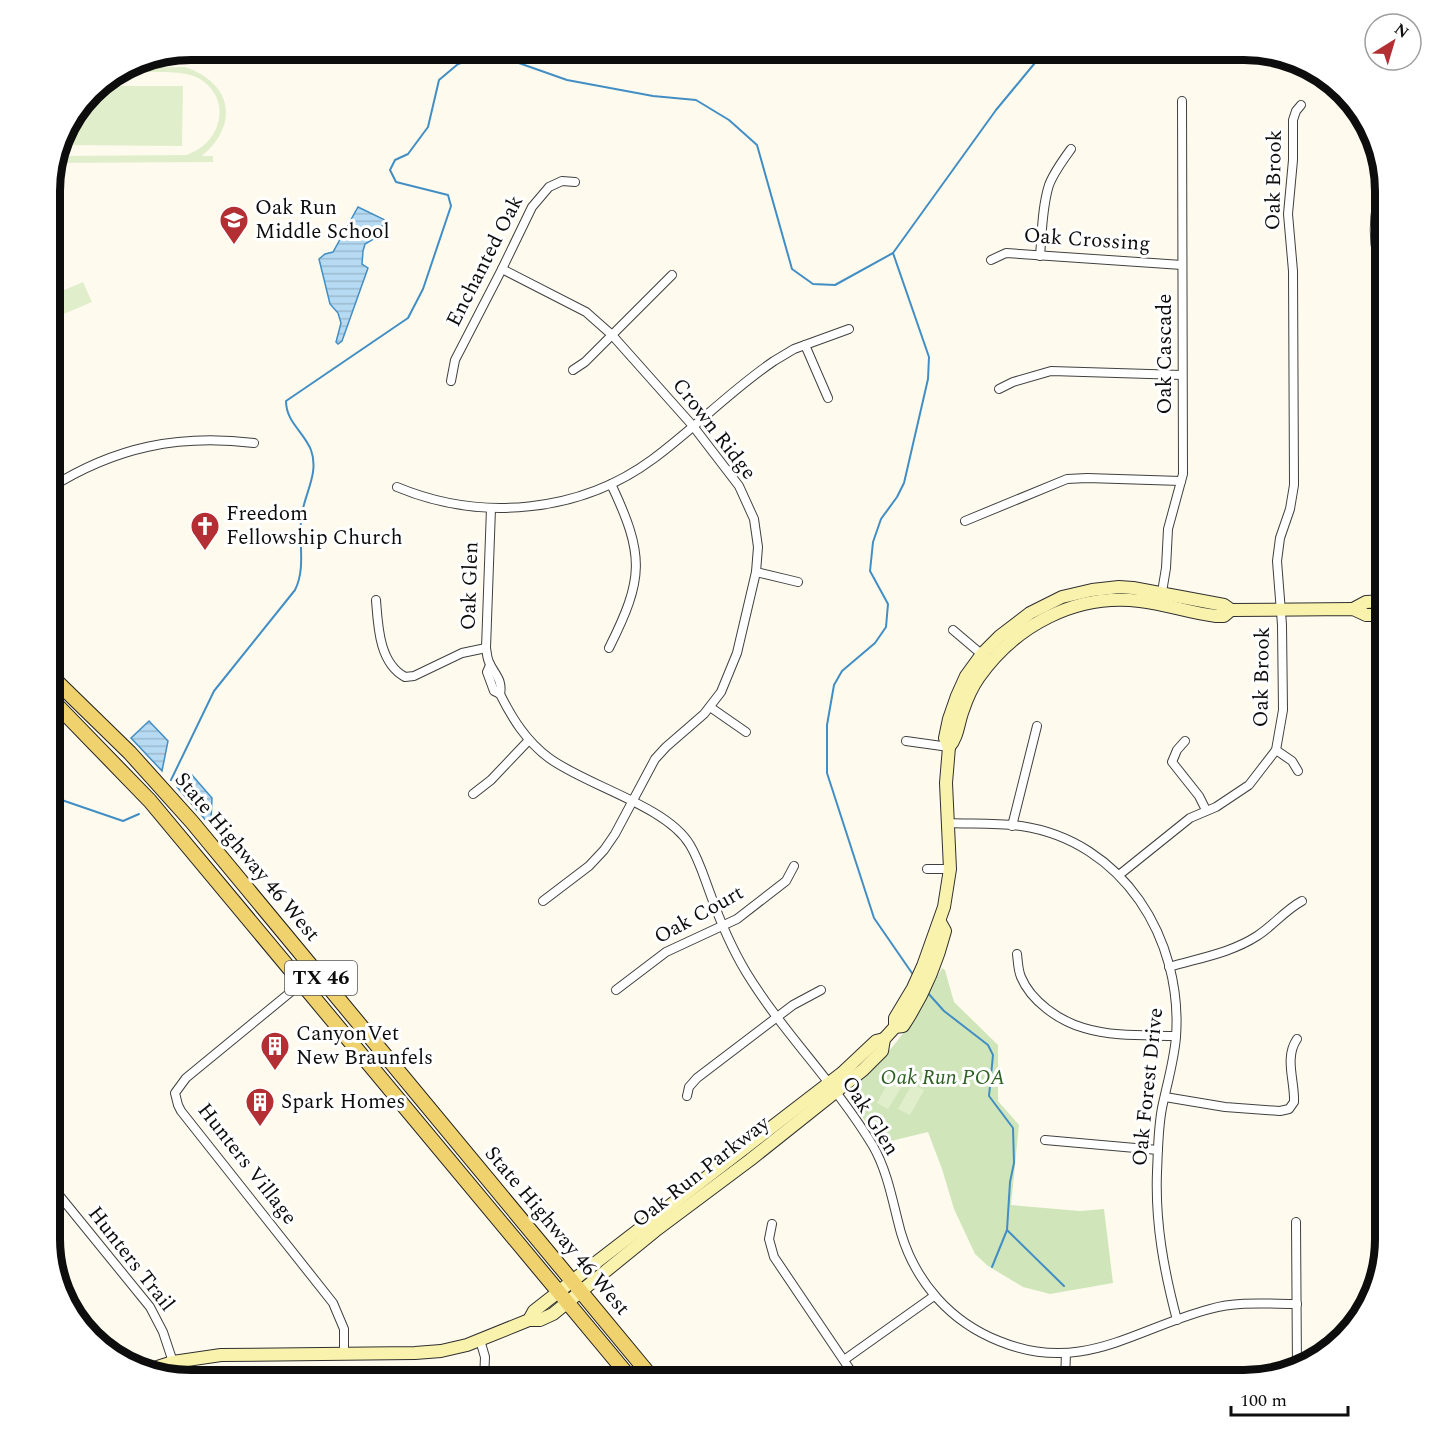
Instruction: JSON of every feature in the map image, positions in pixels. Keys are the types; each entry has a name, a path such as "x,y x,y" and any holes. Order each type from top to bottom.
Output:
{"main road":[{"name":"State Highway 46 West","path":"60,685 130,753 172,799 646,1370"},
{"name":"State Highway 46 West","path":"60,708 150,801 623,1370"}],"street":[{"name":"Oak Cascade","path":"1161,598 1166,568 1168,529 1182,481 1182,101"},
{"name":"Oak Brook","path":"1119,875 1190,818 1216,807 1249,785 1276,750 1283,710 1277,561 1280,538 1293,498 1298,439 1293,271 1288,214 1293,160 1293,120 1301,105"},
{"path":"1040,256 1049,185 1071,148"},
{"name":"Enchanted Oak","path":"451,381 454,360 532,207 542,193 556,183 575,182"},
{"name":"Oak Crossing","path":"991,260 1006,253 1182,265"},
{"name":"Crown Ridge","path":"502,269 586,312 612,335 693,426 732,476 744,495 756,529 758,547 756,572 733,666 721,692 710,707 660,753 604,850 589,866 543,901"},
{"path":"573,370 585,362 672,275"},
{"path":"397,487 450,503 491,508 550,504 583,495 612,484 652,460 763,368 783,355 849,329"},
{"path":"805,345 828,398"},
{"path":"999,389 1013,382 1051,371 1182,375"},
{"path":"60,483 99,462 163,443 206,439 254,444"},
{"path":"965,521 1067,479 1182,481"},
{"path":"609,648 632,597 636,560 632,532 612,484"},
{"name":"Oak Glen","path":"491,508 486,648 490,665 488,672 494,691 500,694 512,717 529,740 559,765 665,820 684,837 700,867 722,926 745,970 777,1017 832,1087 873,1145 881,1162 906,1245 916,1269 934,1296 970,1326 999,1342 1035,1352 1066,1353 1118,1343 1208,1309 1228,1305 1297,1304"},
{"path":"756,572 798,582"},
{"name":"Oak Run Parkway","path":"160,1366 173,1362 221,1355 435,1351 467,1345 529,1320 534,1311 562,1298 832,1087 863,1070 882,1051 884,1040 895,1027 895,1018 909,1006 923,966 935,947 936,928 940,922 947,895 950,869 946,783 949,747 945,738 952,707 966,676 986,658 1021,619 1062,597 1119,587 1161,598 1224,605 1231,610 1353,609 1366,615 1375,615"},
{"path":"376,600 379,631 384,649 394,668 405,677 414,676 462,652 486,648"},
{"name":"Oak Run Parkway","path":"1353,609 1366,602 1375,602"},
{"path":"953,630 986,658"},
{"path":"710,707 746,732"},
{"path":"1012,826 1037,726"},
{"path":"473,794 487,784 529,740"},
{"path":"906,741 949,747"},
{"path":"1185,741 1174,754 1172,762 1200,796 1206,810"},
{"path":"1276,750 1292,761 1298,771"},
{"name":"Oak Forest Drive","path":"948,823 1021,826 1072,843 1119,875 1137,895 1150,915 1169,967 1176,1000 1176,1036 1158,1150 1157,1200 1164,1270 1177,1320"},
{"name":"Oak Court","path":"616,990 666,952 737,919 781,885 790,876 794,866"},
{"path":"927,869 950,869"},
{"path":"1169,967 1246,943 1302,901"},
{"path":"1017,954 1020,975 1035,999 1073,1024 1108,1033 1176,1036"},
{"name":"Hunters Village","path":"315,972 186,1078 178,1087 176,1100 181,1111 333,1303 344,1329 344,1354"},
{"path":"687,1096 689,1087 697,1078 800,1000 821,990"},
{"path":"1165,1097 1225,1107 1280,1111 1288,1109 1294,1102 1290,1059 1297,1039"},
{"path":"1045,1140 1158,1150"},
{"name":"Hunters Trail","path":"60,1196 150,1307 163,1332 173,1362"},
{"path":"1296,1222 1297,1358"},
{"path":"772,1224 769,1239 774,1257 850,1370"},
{"path":"844,1360 934,1296"},
{"path":"480,1340 485,1357 484,1370"},
{"path":"1065,1370 1066,1353"}],"green space":[{"path":"185,67 201,74 213,83 221,94 226,118 222,131 214,144 202,156 213,156 213,162 63,163 64,156 186,155 199,149 209,140 216,130 219,106 208,85 196,77 179,73 136,73 147,68"},
{"path":"112,86 183,86 182,146 69,145 87,111"},
{"path":"83,282 92,302 60,316 60,292"},
{"name":"Oak Run POA","path":"942,968 945,970 954,1002 998,1045 998,1101 1019,1125 1011,1205 1080,1211 1104,1209 1113,1283 1050,1294 1023,1287 988,1266 975,1254 954,1209 928,1132 879,1144 850,1097 850,1088 880,1061 913,1019"},
{"path":"891,1077 903,1084 888,1109 877,1103"},
{"path":"912,1084 924,1090 910,1115 898,1109"}],"water":[{"path":"358,207 385,220 377,237 365,244 362,264 368,268 342,341 338,344 336,342 341,323 338,313 330,304 319,259 333,252"},
{"path":"149,721 168,741 162,771 131,738"},
{"path":"192,775 212,798 209,824 177,787"}],"waterway":[{"path":"171,780 214,691 295,590 299,581 301,523 314,466 311,450 292,421 286,401 408,318 423,289 451,206 448,195 396,182 390,170 395,160 408,154 428,127 439,80 458,64 471,60"},
{"path":"502,60 516,62 567,80 653,96 696,100 729,120 757,145 792,269 813,284 835,285 893,253 996,110 1037,60"},
{"path":"893,253 929,357 928,379 904,483 881,519 873,542 870,571 888,604 886,627 875,643 842,671 834,685 827,725 827,773 874,918 914,976"},
{"path":"60,799 123,821 139,814"},
{"path":"927,992 944,1011 988,1045 993,1055 989,1096 1013,1128 1014,1163 1010,1182 1007,1230 992,1267"},
{"path":"1007,1230 1064,1286"}],"place":[{"name":"Oak Run Middle School","path":"234,246"},
{"name":"Freedom Fellowship Church","path":"205,552"},
{"name":"CanyonVet New Braunfels","path":"275,1072"},
{"name":"Spark Homes","path":"260,1128"}]}
